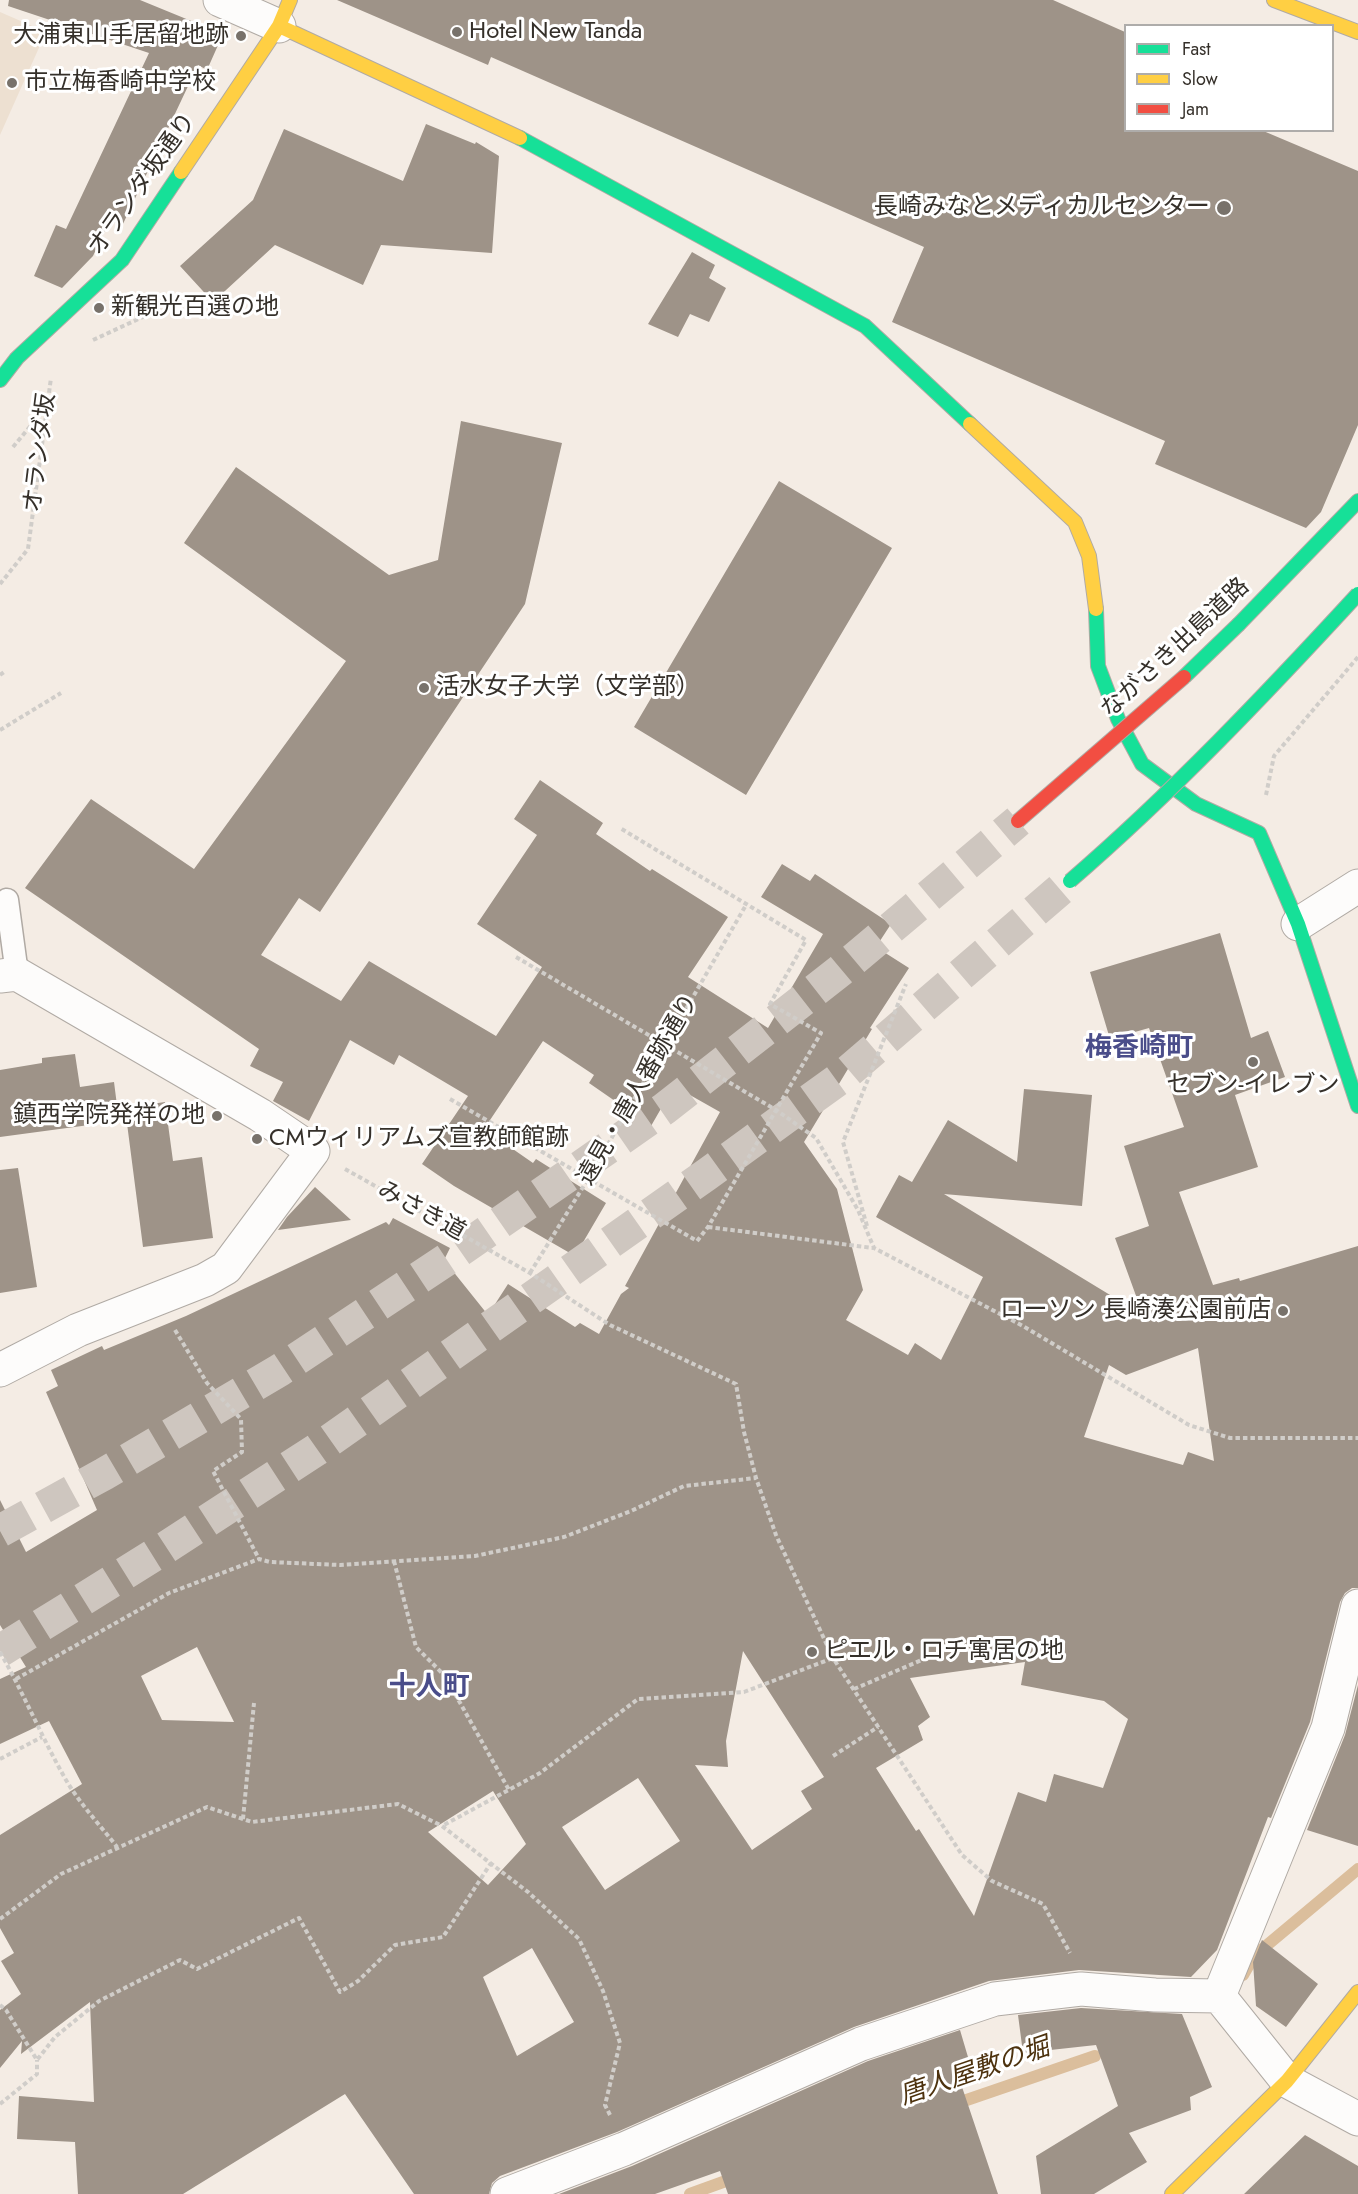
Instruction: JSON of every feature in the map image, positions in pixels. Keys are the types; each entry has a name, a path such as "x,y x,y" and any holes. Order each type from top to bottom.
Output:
{"main road":[{"path":"1274,0 1358,32"},
{"name":"オランダ坂通り","path":"0,380 17,358 122,260 285,13"},
{"path":"285,13 540,147 866,326 1075,522 1089,556 1096,595 1098,666 1118,719 1142,764 1196,804 1259,833 1298,924 1358,1106"},
{"name":"ながさき出島道路","path":"1018,821 1192,670 1358,501"},
{"path":"1070,881 1127,833 1232,730 1358,594"},
{"path":"1172,2194 1287,2081 1358,1992"}],"street":[{"path":"220,0 285,13"},
{"path":"1298,924 1358,886"},
{"path":"0,1370 78,1330 205,1280 226,1268 313,1151 260,1116 9,975"},
{"path":"1219,1996 1328,1728 1358,1606"},
{"path":"507,2194 624,2149 861,2044 995,1999 1081,1989 1155,1995 1219,1996"},
{"path":"1219,1996 1287,2081 1358,2119"}],"lane":[{"path":"7,900 9,975"}],"path":[{"path":"90,341 145,316"},
{"name":"オランダ坂","path":"0,584 28,549 51,375"},
{"path":"13,447 48,404"},
{"path":"1259,833 1274,756 1358,657"},
{"path":"0,730 61,693"},
{"path":"450,1099 697,1241 708,1227 821,1033 770,1004 806,940 746,906 620,828"},
{"name":"遠見・唐人番跡通り","path":"530,1273 588,1179 746,906"},
{"path":"516,957 776,1110 816,1138 858,1210 874,1248"},
{"path":"874,1248 843,1142 906,984"},
{"name":"みさき道","path":"313,1151 530,1273 610,1325 736,1384 744,1432 756,1478"},
{"path":"708,1227 874,1248 1023,1326 1189,1425 1230,1438 1358,1438"},
{"path":"159,1299 185,1349 207,1383 242,1419 242,1452 213,1471 259,1559"},
{"path":"16,1679 169,1593 259,1559 270,1562 340,1565 475,1556 564,1537 631,1511 684,1486 756,1478 776,1535 833,1658 962,1855 992,1881 1043,1904 1074,1962 1081,1989"},
{"path":"394,1561 416,1647 445,1676 509,1790"},
{"path":"854,1689 952,1647 999,1655"},
{"path":"0,1652 16,1679 42,1737 68,1783 117,1847"},
{"path":"442,1826 540,1773 638,1699 744,1692 833,1658"},
{"path":"243,1819 254,1703"},
{"path":"833,1756 878,1727"},
{"path":"0,1759 42,1737"},
{"path":"0,1919 60,1874 207,1807 252,1822 398,1804 442,1826 528,1892 579,1939 603,1991 620,2043 605,2105 624,2149"},
{"path":"37,2060 55,2037 99,2001 180,1960 197,1969 299,1918 340,1992 358,1981 395,1945 443,1937 490,1863"},
{"path":"0,2005 6,2010 37,2060 37,2074 0,2104"}],"shaded area":[{"name":"市立梅香崎中学校","path":"0,12 46,32 0,135"}],"building":[{"path":"9,0 140,0 223,34 207,70 198,65 122,226 110,220 93,256 62,288 34,276 56,225 66,229 149,53 8,6"},
{"name":"長崎みなとメディカルセンター","path":"337,0 1053,0 1124,32 1124,132 1266,132 1358,171 1358,425 1321,512 1306,528 1155,464 1165,441 892,322 924,247 491,57 488,65"},
{"path":"426,124 475,144 476,142 499,156 492,253 381,245 363,285 275,245 213,302 180,266 253,200 284,129 403,181"},
{"path":"692,252 715,265 709,278 726,288 709,322 690,314 678,337 648,324"},
{"path":"461,421 562,443 525,604 320,912 299,898 261,955 341,1001 369,961 496,1036 542,967 477,924 537,835 514,819 540,780 603,823 596,834 650,871 652,869 728,917 688,977 768,1028 823,934 761,897 782,864 810,881 815,874 891,924 876,947 909,968 870,1028 872,1029 804,1142 837,1189 863,1290 846,1320 908,1355 915,1343 941,1360 983,1277 876,1217 899,1175 912,1182 948,1120 1017,1162 1024,1089 1092,1095 1082,1206 944,1194 1143,1315 1115,1238 1149,1226 1124,1146 1184,1127 1149,1028 1110,1039 1090,972 1220,933 1251,1038 1268,1031 1285,1077 1235,1095 1258,1167 1179,1192 1213,1285 1239,1278 1240,1281 1358,1246 1358,1588 1352,1588 1345,1593 1340,1602 1310,1722 1271,1818 1268,1817 1217,1950 1191,1977 1079,1970 989,1981 854,2027 617,2132 500,2176 492,2183 489,2194 414,2194 345,2094 183,2194 78,2194 75,2142 17,2139 19,2096 94,2102 90,2002 21,2054 22,2041 0,2068 0,2010 21,1994 1,1961 14,1953 0,1928 0,1835 82,1784 49,1721 0,1744 0,1679 26,1667 0,1625 0,1500 26,1552 97,1510 46,1392 58,1386 51,1370 102,1346 104,1350 186,1316 386,1222 389,1225 393,1218 450,1248 444,1260 488,1315 508,1284 575,1327 580,1323 599,1334 621,1294 629,1288 625,1286 720,1112 674,1086 651,1126 589,1083 594,1075 543,1041 484,1129 533,1163 536,1159 606,1203 575,1256 454,1186 422,1164 468,1096 399,1055 394,1065 350,1040 309,1121 273,1101 283,1082 250,1066 259,1049 25,888 91,799 194,869 346,661 184,543 236,467 389,575 438,560","holes":["1198,1348 1214,1461 1188,1452 1183,1465 1084,1437 1109,1365 1126,1375","197,1647 234,1722 162,1720 141,1676","743,1651 824,1777 801,1791 812,1809 752,1850 695,1765 728,1767 726,1741","1025,1662 1021,1685 1104,1701 1128,1719 1103,1788 1054,1774 1046,1802 1018,1792 974,1916 919,1829 916,1831 876,1768 923,1740 918,1726 930,1717 910,1678","638,1778 680,1841 605,1890 562,1827","493,1791 526,1844 488,1885 428,1832","532,1948 574,2022 517,2056 483,1977"]},
{"path":"779,481 892,548 746,795 634,727"},
{"path":"75,1054 80,1087 114,1082 119,1121 0,1137 0,1070 42,1063 42,1058"},
{"path":"165,1102 173,1161 202,1157 213,1238 143,1247 125,1108"},
{"path":"18,1168 37,1287 0,1293 0,1170"},
{"path":"315,1187 351,1220 278,1230 287,1217"},
{"path":"1358,1685 1358,1846 1307,1830 1345,1735"},
{"path":"1262,1940 1318,1984 1286,2027 1256,2006 1253,1962"},
{"path":"1081,2008 1182,2014 1212,2087 1190,2097 1191,2110 1129,2133 1147,2162 1094,2194 1041,2194 1036,2156 1118,2106 1096,2045 1023,2053 1018,2015"},
{"path":"960,2030 973,2074 959,2078 998,2194 728,2194 720,2171 655,2194 559,2194 632,2166 868,2061"},
{"path":"1305,2135 1358,2166 1358,2194 1244,2194"}],"waterway":[{"path":"1243,1975 1254,1956 1358,1869"},
{"name":"唐人屋敷の堀","path":"952,2105 1095,2056"},
{"name":"唐人屋敷の堀","path":"690,2194 737,2177"}],"tunnel":[{"path":"0,1531 104,1474 280,1370 449,1258 664,1109 841,970 1018,821"},
{"path":"0,1651 159,1552 316,1450 706,1175 843,1076 1070,881"}],"traffic: fast":[{"path":"520,138 865,326 970,424"},
{"path":"0,380 17,358 122,260 181,172"},
{"path":"1239,624 1358,501"},
{"path":"1070,881 1146,813 1218,742 1358,594"},
{"path":"1096,609 1098,666 1118,719 1142,764 1196,804 1259,833 1298,924 1358,1106"},
{"path":"1184,677 1239,624"}],"traffic: slow":[{"path":"181,172 279,26 290,0"},
{"path":"1274,0 1358,32"},
{"path":"279,26 520,138"},
{"path":"970,424 1075,522 1089,556 1096,609"},
{"path":"1172,2194 1287,2081 1358,1992"}],"traffic: jam":[{"path":"1018,821 1184,677"}],"place":[{"name":"Hotel New Tanda","path":"457,32"},
{"name":"大浦東山手居留地跡","path":"241,36"},
{"name":"市立梅香崎中学校","path":"12,83"},
{"name":"長崎みなとメディカルセンター","path":"1224,208"},
{"name":"新観光百選の地","path":"99,308"},
{"name":"活水女子大学（文学部）","path":"424,688"},
{"name":"セブン-イレブン","path":"1253,1062"},
{"name":"鎮西学院発祥の地","path":"217,1116"},
{"name":"CMウィリアムズ宣教師館跡","path":"257,1139"},
{"name":"ローソン 長崎湊公園前店","path":"1283,1311"},
{"name":"ピエル・ロチ寓居の地","path":"812,1652"}],"district":[{"name":"梅香崎町","path":"1139,1049"},
{"name":"十人町","path":"429,1688"}]}
